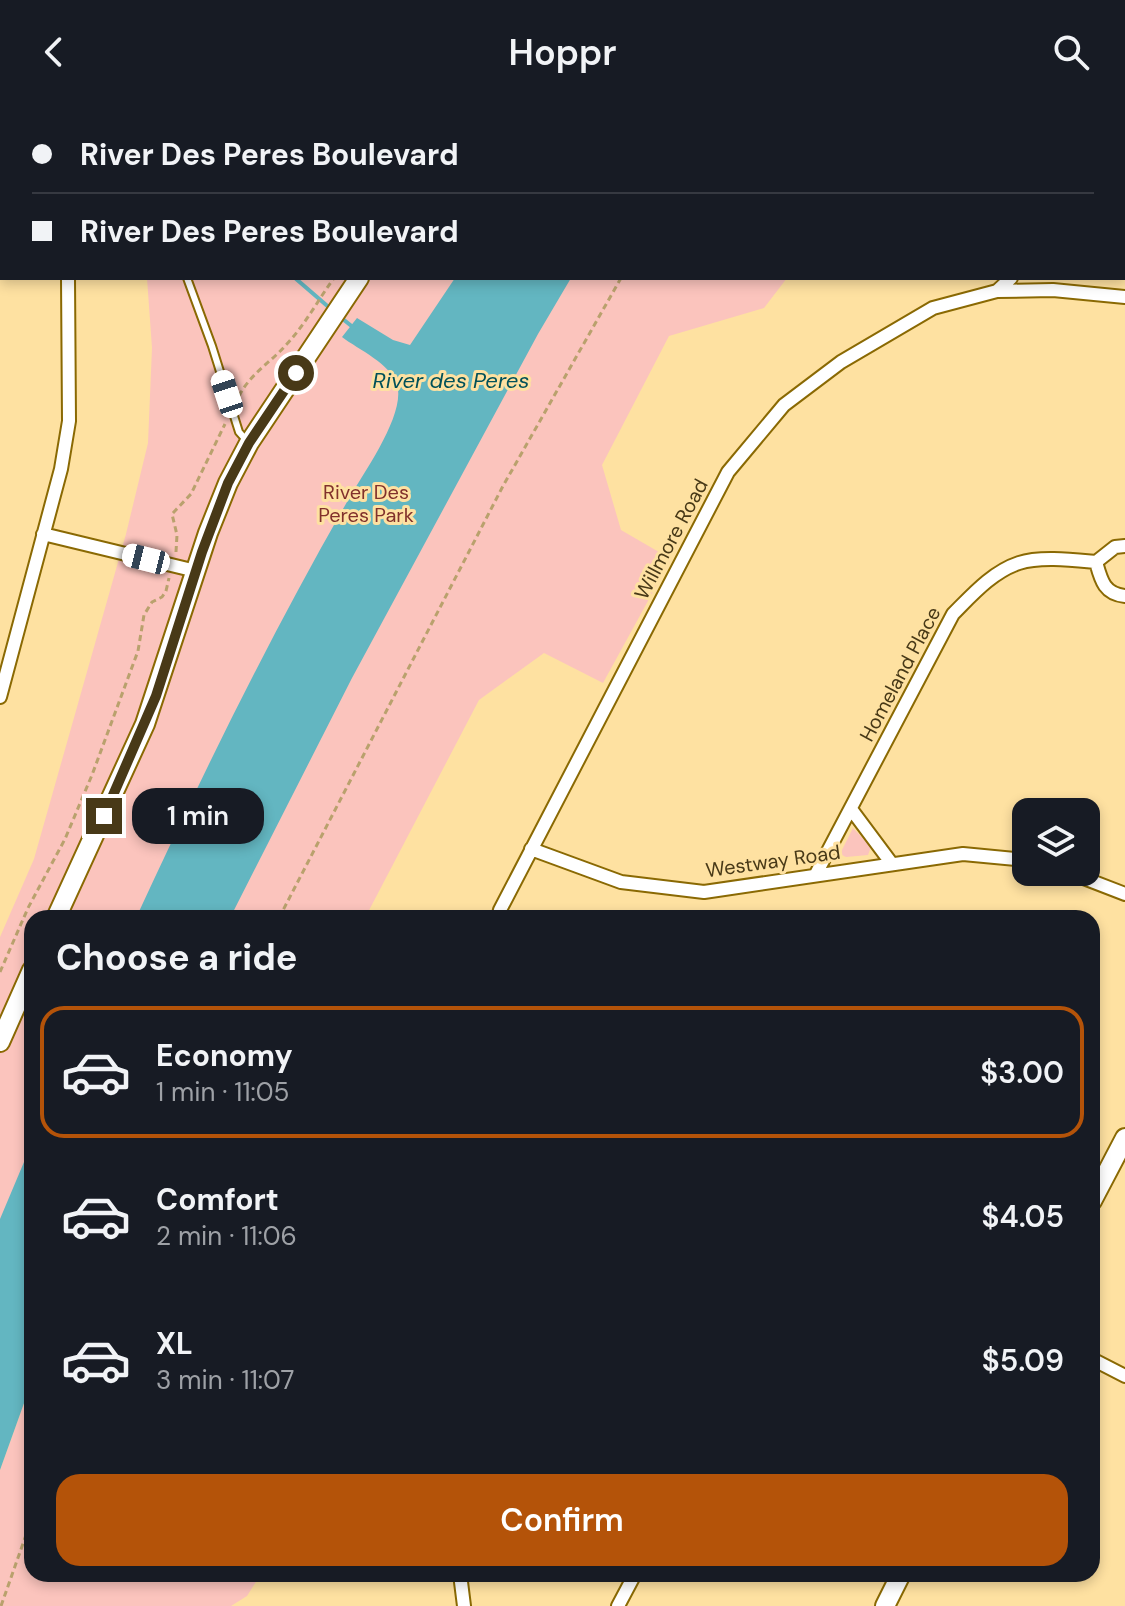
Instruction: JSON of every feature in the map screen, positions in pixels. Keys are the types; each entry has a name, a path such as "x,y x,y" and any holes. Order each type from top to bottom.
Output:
{"main road":[{"path":"60,910 145,724 217,509 249,443 354,286"},
{"path":"0,1042 24,988"},
{"path":"1100,1182 1125,1138"},
{"path":"885,1606 897,1582"}],"street":[{"path":"0,697 61,469 69,421 68,280"},
{"name":"Willmore Road","path":"997,291 1009,280"},
{"name":"Willmore Road","path":"500,910 728,472 784,405 841,362 933,308 997,291 1053,290 1125,297"},
{"path":"43,534 196,571"},
{"path":"1125,546 1115,547 1096,562 1103,585 1109,591 1125,596"},
{"name":"Homeland Place","path":"816,874 953,614 987,581 1019,563 1067,559 1096,562"},
{"path":"851,809 892,864"},
{"name":"Westway Road","path":"531,849 621,882 704,892 963,854 1012,859"},
{"path":"1100,884 1125,894"},
{"path":"1100,1363 1125,1376"},
{"path":"461,1582 464,1606"},
{"path":"618,1606 631,1582"}],"lane":[{"path":"188,280 239,432 249,443"}],"path":[{"path":"175,555 177,535 172,514 191,494 244,385 285,347 333,280"},
{"path":"283,910 503,486 620,280"},
{"path":"27,910 65,839 92,775 138,651 144,615 152,602 162,597 169,578"},
{"path":"0,972 24,917"},
{"path":"1,1606 24,1541"}],"green space":[{"name":"River Des Peres Park","path":"147,280 785,280 764,308 669,336 602,465 621,530 671,559 603,683 544,653 479,700 369,910 24,910 24,1311 0,1275 0,937 34,859 126,534 148,443 152,348"},
{"path":"853,828 871,847 868,855 846,857 840,854"},
{"path":"24,1403 24,1582 256,1582 247,1596 231,1606 0,1606 0,1470"}],"water":[{"name":"River des Peres","path":"454,280 570,280 352,678 234,910 140,910 266,651 383,442 396,411 397,385 388,370 342,337 357,318 393,340 410,345"},
{"path":"24,1162 24,1403 0,1470 0,1219"}],"waterway":[{"path":"297,280 332,310"},
{"path":"339,316 354,328"}],"route":[{"path":"104,816 156,696 202,552 228,483 249,443 296,373"}]}
